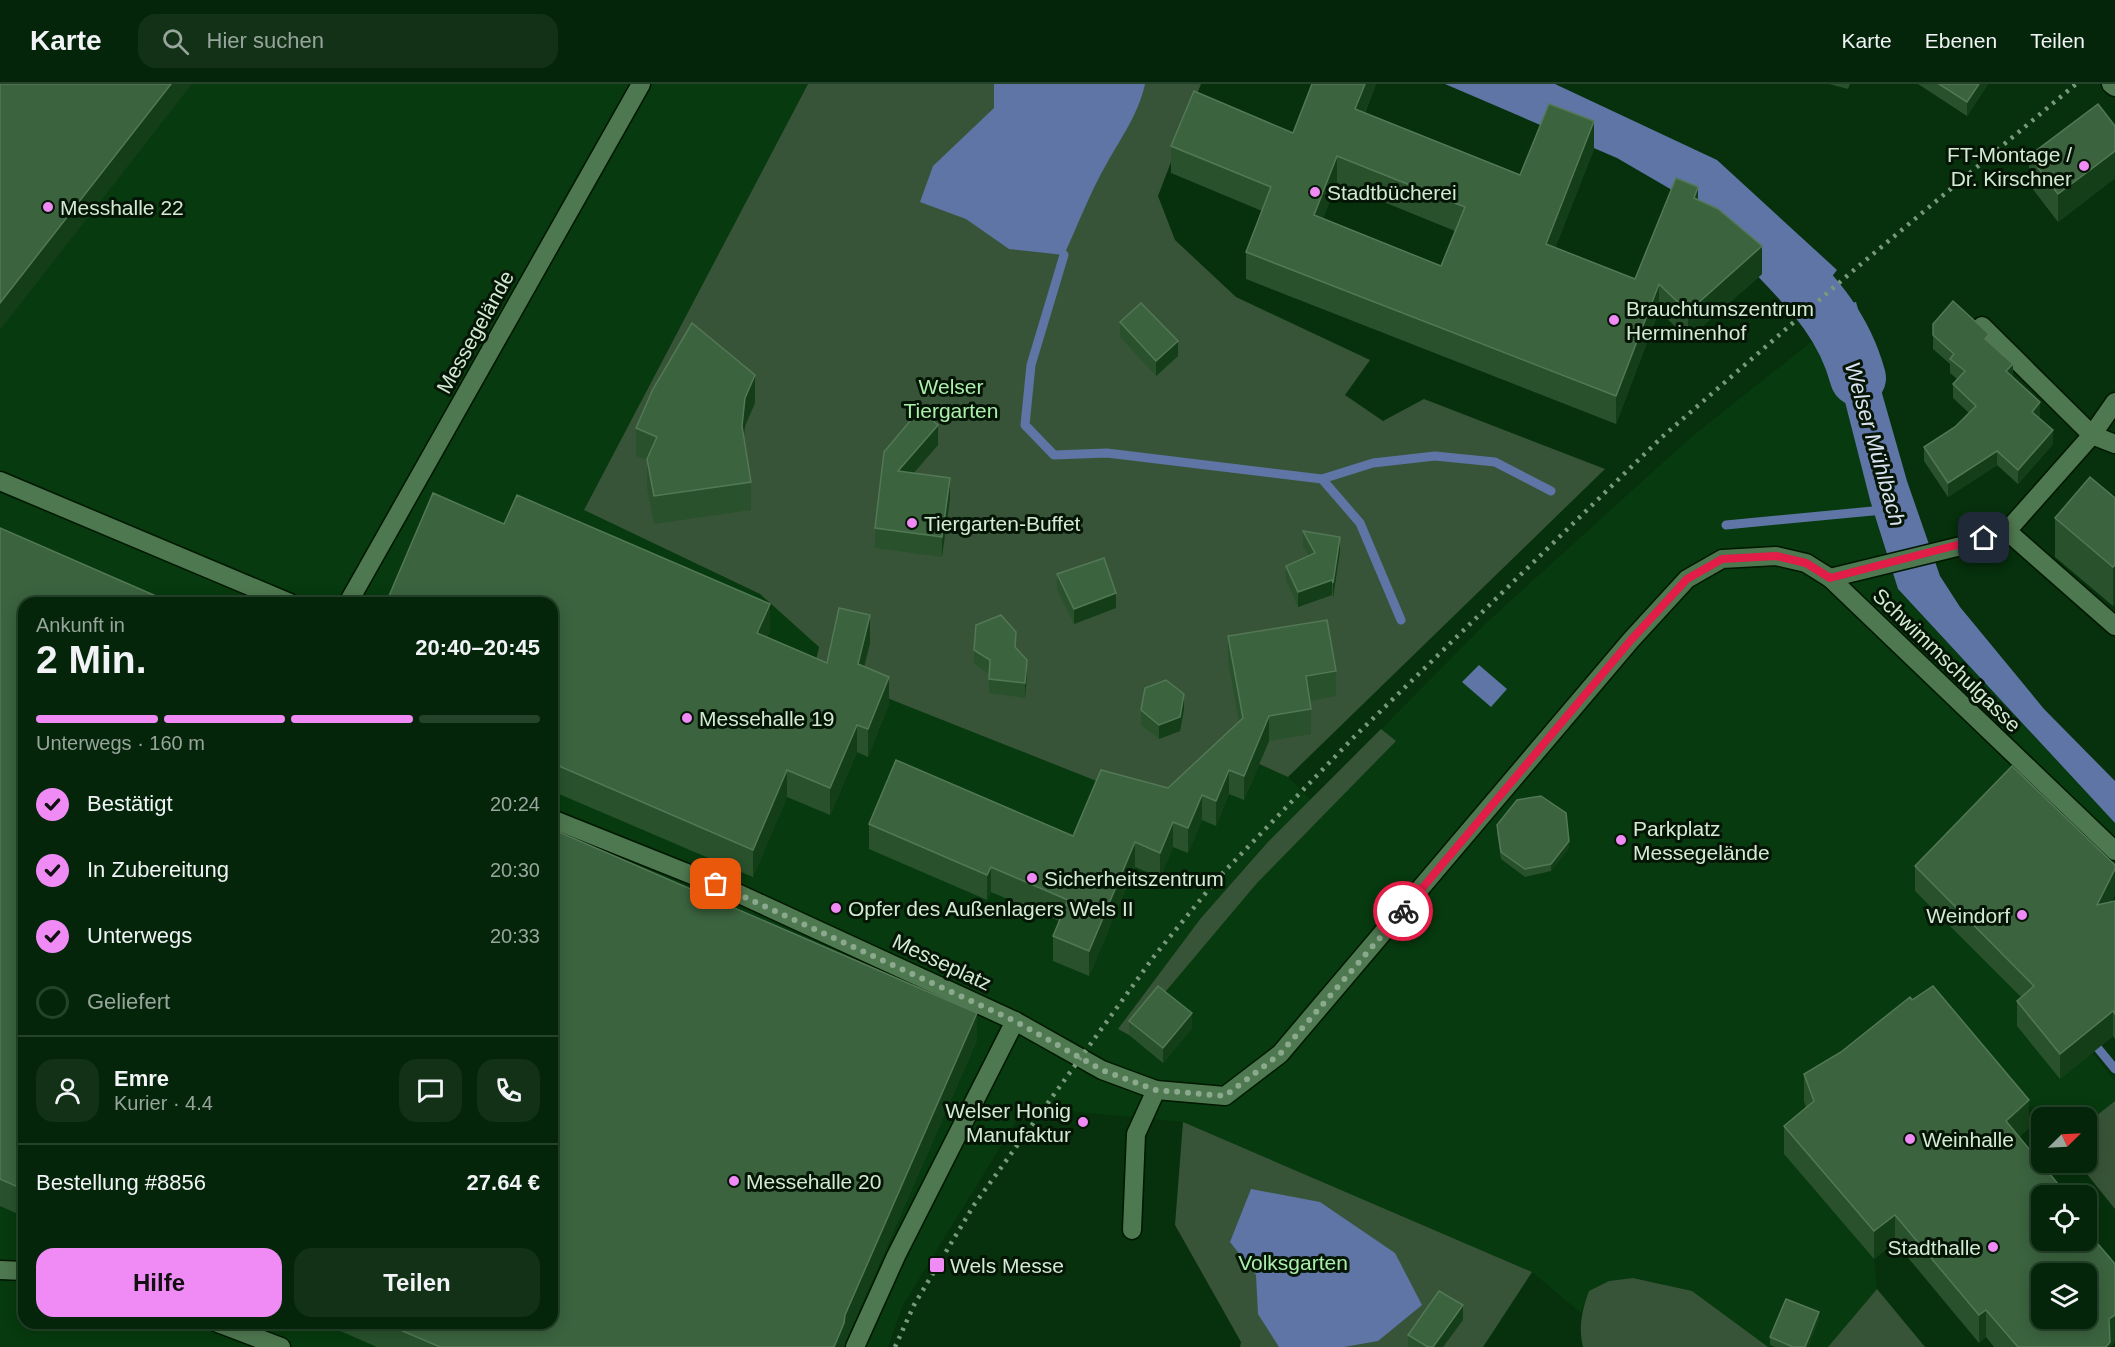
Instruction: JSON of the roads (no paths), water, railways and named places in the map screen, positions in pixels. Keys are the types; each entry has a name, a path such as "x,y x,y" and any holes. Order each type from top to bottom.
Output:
{"street":[{"name":"Messegelände","path":"351,597 641,84"},
{"path":"2111,84 2115,87"},
{"path":"1982,326 2092,435 2115,444"},
{"path":"2115,402 2092,435 2007,531 2115,626"},
{"path":"0,481 276,597"},
{"name":"Schwimmschulgasse","path":"1830,578 1961,546 2007,531"},
{"name":"Messeplatz","path":"558,821 737,893 1015,1021 1102,1070 1156,1090 1225,1096 1280,1054 1631,640 1687,579 1722,559 1776,556 1806,563 1830,578"},
{"name":"Schwimmschulgasse","path":"1830,578 2115,851"},
{"path":"855,1347 896,1256 1015,1021"},
{"path":"1132,1230 1136,1134 1156,1090"},
{"path":"0,1270 18,1271"},
{"path":"234,1329 281,1347"}],"water":[{"path":"994,84 1145,84 1134,116 1095,185 1064,255 1009,249 966,219 920,202 933,166 994,108"},
{"path":"1445,84 1555,84 1717,160 1837,270 1803,314 1856,302 1907,481 1940,576 1960,607 2044,709 2115,781 2115,823 1898,589 1870,500 1830,343 1703,208 1617,158"},
{"path":"1479,665 1507,689 1491,707 1462,682"},
{"path":"1251,1189 1320,1202 1395,1253 1422,1305 1378,1341 1344,1347 1279,1347 1258,1314 1256,1275 1230,1242"}],"waterway":[{"name":"Welser Mühlbach","path":"1763,241 1807,288 1832,320 1851,357 1858,378"},
{"path":"1064,255 1031,365 1025,425 1054,455 1107,453 1322,479 1373,463 1435,456 1495,462 1551,491"},
{"path":"1322,479 1360,523 1401,620"},
{"path":"1726,525 1883,510"},
{"path":"2092,1041 2115,1069"}],"railway":[{"path":"895,1347 914,1305 974,1205 1155,955 1219,877 1355,736 1662,437 1848,275 2076,84"}],"place":[{"name":"FT-Montage / Dr. Kirschner","path":"2084,166"},
{"name":"Stadtbücherei","path":"1315,192"},
{"name":"Messhalle 22","path":"48,207"},
{"name":"Brauchtumszentrum Herminenhof","path":"1614,320"},
{"name":"Tiergarten-Buffet","path":"912,523"},
{"name":"Messehalle 19","path":"687,718"},
{"name":"Parkplatz Messegelände","path":"1621,840"},
{"name":"Sicherheitszentrum","path":"1032,878"},
{"name":"Opfer des Außenlagers Wels II","path":"836,908"},
{"name":"Weindorf","path":"2022,915"},
{"name":"Welser Honig Manufaktur","path":"1083,1122"},
{"name":"Weinhalle","path":"1910,1139"},
{"name":"Messehalle 20","path":"734,1181"},
{"name":"Stadthalle","path":"1993,1247"},
{"name":"Wels Messe","path":"937,1265"}],"park label":[{"name":"Welser Tiergarten","path":"951,398"},
{"name":"Volksgarten","path":"1293,1262"}]}
